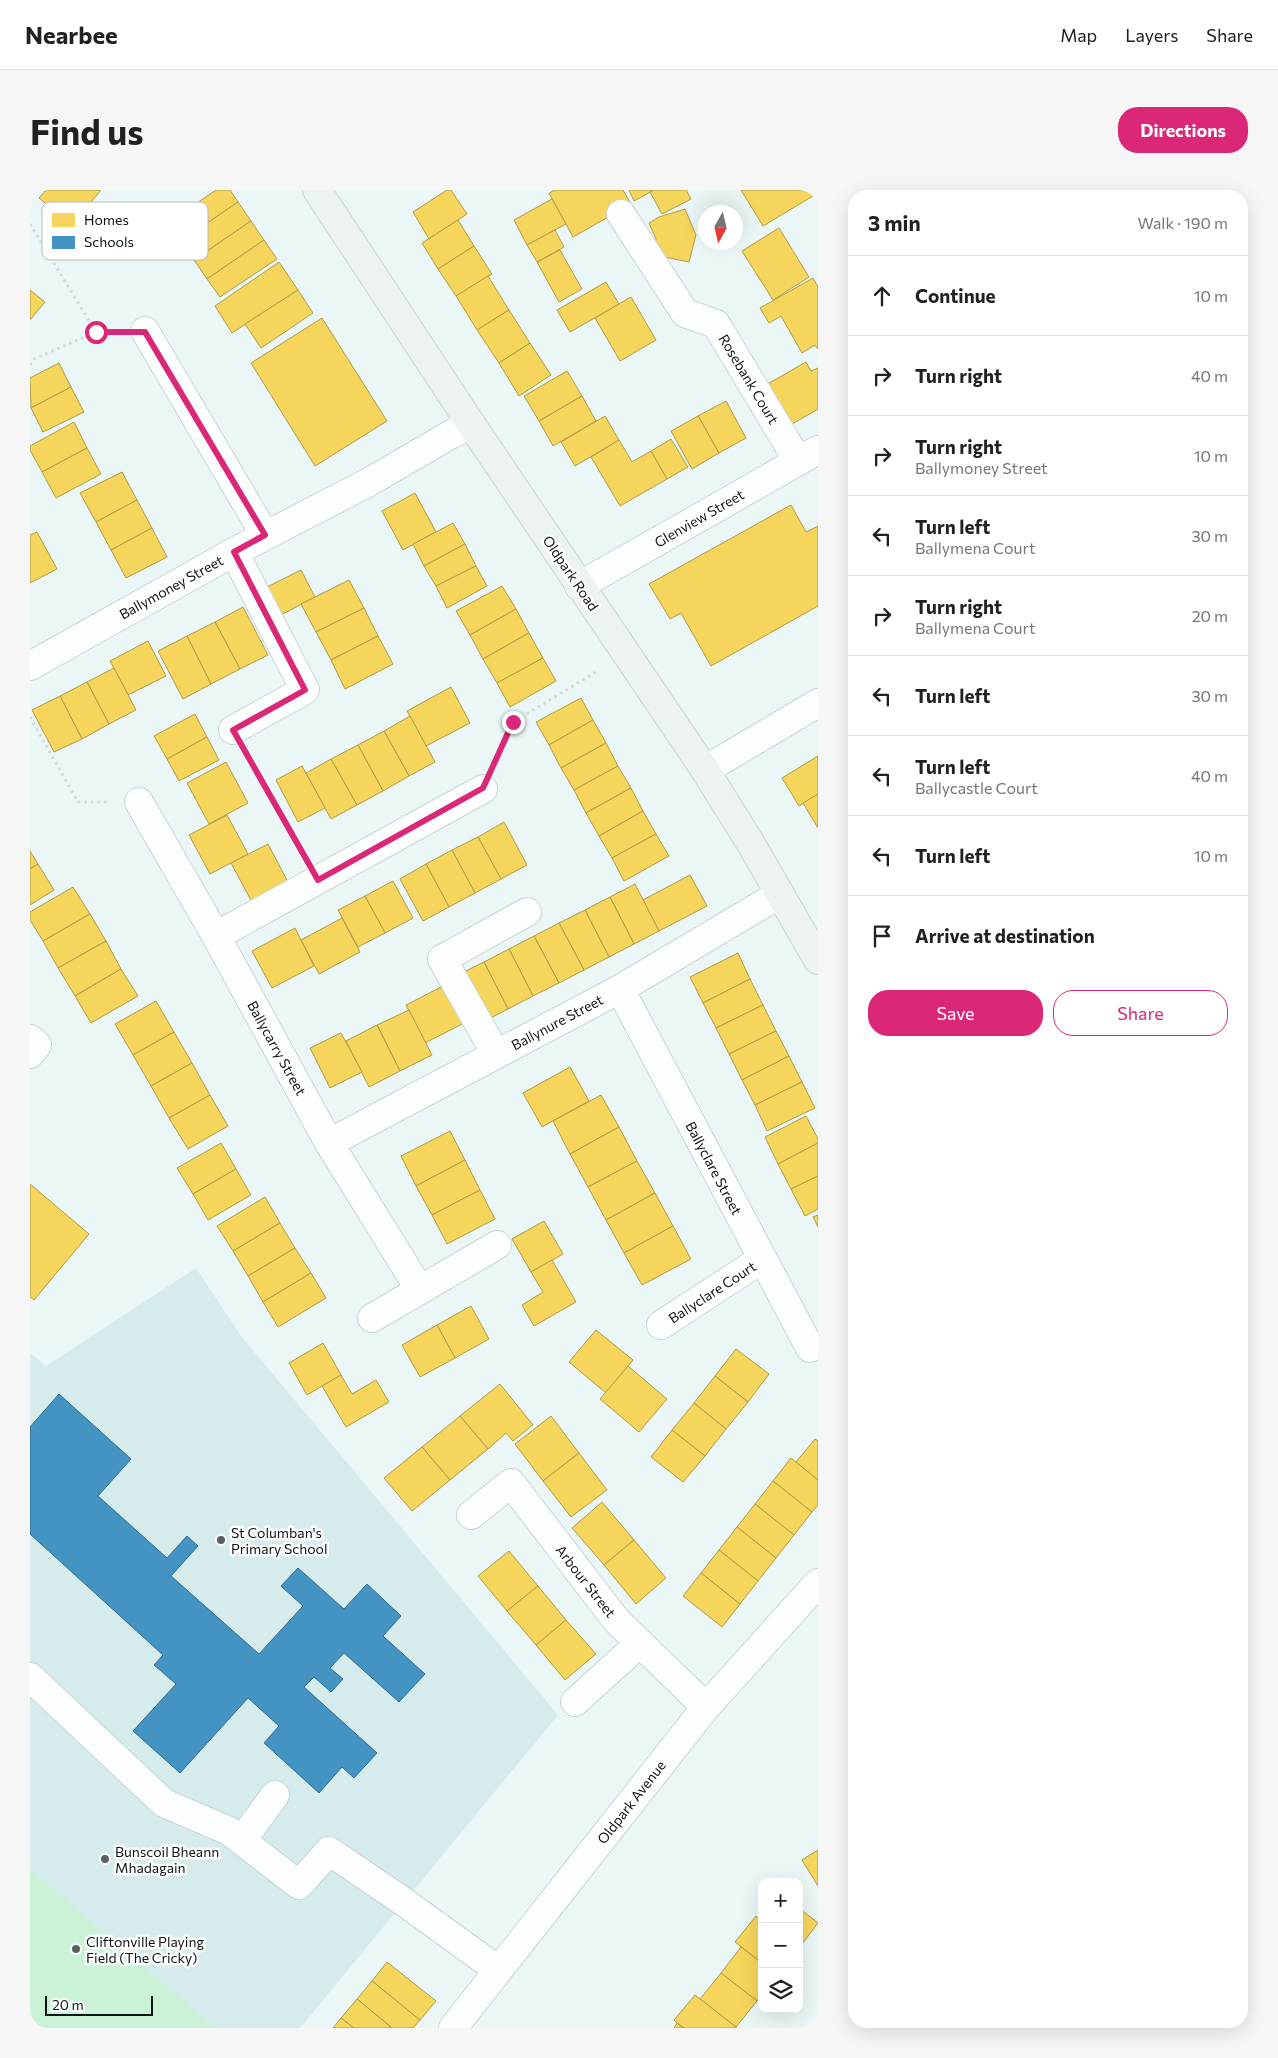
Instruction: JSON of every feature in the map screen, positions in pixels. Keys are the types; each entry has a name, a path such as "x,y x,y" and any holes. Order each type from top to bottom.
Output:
{"main road":[{"name":"Oldpark Road","path":"317,190 471,424 705,770 818,960"}],"street":[{"name":"Rosebank Court","path":"621,214 685,313 716,324 808,456"},
{"path":"145,332 265,535"},
{"name":"Ballymoney Street","path":"30,666 234,552 369,482 471,424"},
{"name":"Glenview Street","path":"580,586 808,456"},
{"path":"233,730 305,690 234,552"},
{"path":"705,770 818,702"},
{"path":"216,936 483,788"},
{"name":"Ballycarry Street","path":"139,802 216,936 329,1142 420,1290"},
{"name":"Ballynure Street","path":"329,1142 620,989 780,894"},
{"path":"496,1054 442,959 527,912"},
{"name":"Ballyclare Street","path":"620,989 810,1348"},
{"path":"30,1038 37,1046 30,1054"},
{"path":"372,1318 497,1245"},
{"name":"Ballyclare Court","path":"661,1325 762,1259"},
{"name":"Arbour Street","path":"471,1515 511,1483 616,1620 706,1707"},
{"name":"Oldpark Avenue","path":"453,2028 706,1707 818,1584"},
{"path":"575,1702 640,1643"},
{"path":"30,1678 164,1803 229,1831 299,1885 328,1851 404,1902 498,1970"},
{"path":"242,1840 275,1795"}],"path":[{"path":"30,224 42,244"},
{"path":"52,260 96,332"},
{"path":"30,365 34,359 96,332 145,332"},
{"path":"483,788 513,722 596,672"},
{"path":"30,717 78,802 139,802"},
{"path":"233,730 318,880"}],"shaded area":[{"name":"St Columban's Primary School","path":"196,1268 241,1336 558,1715 300,2028 30,2028 30,1353 46,1366"}],"green space":[{"name":"Cliftonville Playing Field (The Cricky)","path":"30,1870 215,2028 30,2028"}],"building: Homes":[{"path":"46,190 101,190 91,202 44,202 39,198"},
{"path":"216,190 230,190 238,202 208,223 208,202 198,202"},
{"path":"447,190 451,190 467,214 429,239 413,212"},
{"path":"555,190 623,190 631,204 573,237 549,193"},
{"path":"629,190 654,190 634,201"},
{"path":"654,190 686,190 691,199 662,214 650,192"},
{"path":"741,190 818,190 818,193 763,226"},
{"path":"552,199 566,224 527,245 514,220"},
{"path":"238,202 251,221 208,250 208,223"},
{"path":"685,209 696,235 689,262 650,254 656,239 649,223 659,217"},
{"path":"458,220 474,246 438,269 422,243"},
{"path":"251,221 264,240 207,279 194,260 208,260 208,250"},
{"path":"779,228 809,277 773,300 742,251"},
{"path":"555,230 564,247 537,262 527,245"},
{"path":"264,240 277,259 220,297 207,279"},
{"path":"474,246 492,274 456,296 438,269"},
{"path":"560,250 582,289 559,302 537,262"},
{"path":"279,262 298,290 232,333 215,306"},
{"path":"488,276 509,310 477,330 456,296"},
{"path":"813,278 818,287 818,349 815,345 802,353 781,316 769,323 760,308"},
{"path":"606,282 619,304 570,332 557,310"},
{"path":"30,290 45,302 30,320"},
{"path":"298,290 313,313 261,348 245,324"},
{"path":"631,297 656,340 620,361 595,318"},
{"path":"509,310 530,343 499,363 477,330"},
{"path":"322,318 387,421 315,466 251,363"},
{"path":"530,343 551,375 519,396 499,363"},
{"path":"806,362 811,371 818,368 818,409 787,427 764,386"},
{"path":"59,363 71,387 31,408 30,378"},
{"path":"567,371 582,396 539,421 524,396"},
{"path":"71,387 84,412 43,432 31,408"},
{"path":"582,396 596,421 553,446 539,421"},
{"path":"726,401 746,438 719,453 698,416"},
{"path":"605,416 619,440 575,466 561,442"},
{"path":"698,416 719,453 692,469 671,431"},
{"path":"74,422 87,448 42,472 30,450 30,446"},
{"path":"671,439 688,467 667,479 651,451"},
{"path":"619,440 632,462 651,451 667,479 620,506 591,457"},
{"path":"87,448 101,474 56,498 42,472"},
{"path":"122,472 137,500 96,522 80,493"},
{"path":"415,493 436,532 403,550 382,511"},
{"path":"137,500 152,528 111,550 96,522"},
{"path":"791,505 806,532 818,526 818,606 711,666 681,613 670,619 649,584"},
{"path":"453,523 465,544 424,566 413,544"},
{"path":"152,528 167,557 126,578 111,550"},
{"path":"37,532 57,569 30,583 30,535"},
{"path":"465,544 476,566 436,586 424,566"},
{"path":"476,566 487,586 447,608 436,586"},
{"path":"301,570 315,597 279,616 265,588"},
{"path":"349,580 364,608 316,632 301,604"},
{"path":"502,586 516,609 470,635 456,611"},
{"path":"243,607 268,655 240,669 215,622"},
{"path":"364,608 378,636 331,660 316,632"},
{"path":"516,609 529,633 483,659 470,635"},
{"path":"215,622 240,669 211,684 187,636"},
{"path":"529,633 543,658 497,683 483,659"},
{"path":"187,636 211,684 183,699 158,651"},
{"path":"378,636 393,664 345,689 331,660"},
{"path":"148,641 166,676 128,695 110,661"},
{"path":"543,658 556,681 510,707 497,683"},
{"path":"114,668 136,710 109,724 87,682"},
{"path":"87,682 109,724 82,739 60,696"},
{"path":"451,687 470,723 426,746 407,711"},
{"path":"60,696 82,739 54,752 32,710"},
{"path":"581,698 593,720 549,745 536,722"},
{"path":"195,714 207,737 167,759 154,736"},
{"path":"410,716 435,762 409,776 384,731"},
{"path":"593,720 606,743 561,768 549,745"},
{"path":"384,731 409,776 383,791 358,745"},
{"path":"207,737 219,760 179,781 167,759"},
{"path":"606,743 618,766 574,790 561,768"},
{"path":"358,745 383,791 357,805 331,759"},
{"path":"818,756 818,794 799,806 782,778"},
{"path":"331,759 357,805 331,819 306,773"},
{"path":"226,762 248,803 209,824 187,783"},
{"path":"302,766 325,808 298,822 276,780"},
{"path":"618,766 631,788 586,813 574,790"},
{"path":"631,788 643,811 599,836 586,813"},
{"path":"818,794 818,828 803,803"},
{"path":"643,811 656,834 612,858 599,836"},
{"path":"227,815 248,854 210,874 189,835"},
{"path":"504,822 527,865 501,879 478,837"},
{"path":"656,834 669,856 624,881 612,858"},
{"path":"478,837 501,879 475,893 452,850"},
{"path":"268,844 289,884 253,904 231,863"},
{"path":"452,850 475,893 449,907 426,864"},
{"path":"30,851 38,864 30,869"},
{"path":"38,864 54,890 30,905 30,869"},
{"path":"426,864 449,907 423,921 400,879"},
{"path":"690,875 707,906 659,931 643,900"},
{"path":"393,881 413,918 385,933 365,896"},
{"path":"635,884 659,931 634,944 610,897"},
{"path":"73,887 90,914 43,941 30,920 30,912"},
{"path":"365,896 385,933 358,947 338,910"},
{"path":"610,897 634,944 609,957 585,910"},
{"path":"585,910 609,957 584,970 559,923"},
{"path":"90,914 106,941 58,968 43,941"},
{"path":"342,918 360,952 319,974 301,940"},
{"path":"559,923 584,970 559,983 534,936"},
{"path":"295,928 314,966 272,988 252,951"},
{"path":"534,936 559,983 533,996 509,949"},
{"path":"106,941 121,969 75,996 58,968"},
{"path":"509,949 533,996 508,1009 484,962"},
{"path":"738,953 750,979 703,1003 690,977"},
{"path":"484,962 508,1009 483,1022 458,975"},
{"path":"121,969 138,996 91,1023 75,996"},
{"path":"750,979 763,1005 716,1028 703,1003"},
{"path":"447,984 466,1022 425,1043 406,1005"},
{"path":"156,1001 174,1032 133,1055 115,1024"},
{"path":"763,1005 776,1031 729,1054 716,1028"},
{"path":"409,1010 432,1055 400,1071 377,1025"},
{"path":"377,1025 400,1071 369,1087 346,1041"},
{"path":"776,1031 789,1056 742,1080 729,1054"},
{"path":"174,1032 192,1063 151,1086 133,1055"},
{"path":"341,1033 362,1072 330,1088 310,1048"},
{"path":"789,1056 802,1082 755,1105 742,1080"},
{"path":"192,1063 210,1095 169,1118 151,1086"},
{"path":"570,1067 589,1101 542,1127 523,1093"},
{"path":"802,1082 815,1108 767,1131 755,1105"},
{"path":"210,1095 228,1126 188,1149 169,1118"},
{"path":"601,1095 619,1127 570,1154 553,1121"},
{"path":"806,1116 818,1139 818,1143 778,1164 765,1137"},
{"path":"619,1127 637,1161 588,1187 570,1154"},
{"path":"450,1131 465,1160 416,1186 401,1156"},
{"path":"221,1143 236,1169 193,1194 177,1168"},
{"path":"818,1143 818,1176 791,1189 778,1164"},
{"path":"465,1160 480,1190 432,1215 416,1186"},
{"path":"637,1161 655,1193 606,1220 588,1187"},
{"path":"236,1169 251,1195 208,1220 193,1194"},
{"path":"818,1176 818,1209 805,1216 791,1189"},
{"path":"30,1184 89,1234 34,1300 30,1297"},
{"path":"480,1190 495,1219 447,1244 432,1215"},
{"path":"655,1193 673,1226 624,1253 606,1220"},
{"path":"265,1197 280,1223 233,1251 217,1226"},
{"path":"818,1215 818,1227 813,1217"},
{"path":"544,1221 563,1254 531,1272 512,1239"},
{"path":"280,1223 295,1248 248,1276 233,1251"},
{"path":"673,1226 691,1259 642,1285 624,1253"},
{"path":"295,1248 311,1273 263,1302 248,1276"},
{"path":"552,1260 576,1302 534,1326 522,1305 543,1292 531,1272"},
{"path":"311,1273 326,1298 278,1327 263,1302"},
{"path":"471,1306 489,1339 455,1358 437,1325"},
{"path":"437,1325 455,1358 420,1377 402,1345"},
{"path":"596,1330 633,1360 606,1393 569,1362"},
{"path":"323,1343 341,1375 307,1395 289,1363"},
{"path":"736,1349 769,1374 748,1402 715,1376"},
{"path":"628,1366 667,1399 639,1432 600,1399"},
{"path":"341,1375 352,1394 376,1380 389,1402 346,1427 322,1386"},
{"path":"715,1376 748,1402 726,1429 694,1403"},
{"path":"500,1384 533,1425 513,1441 506,1433 488,1449 460,1416"},
{"path":"694,1403 726,1429 705,1456 672,1430"},
{"path":"460,1416 488,1449 450,1480 422,1447"},
{"path":"551,1416 579,1453 543,1481 515,1444"},
{"path":"672,1430 705,1456 683,1482 651,1457"},
{"path":"815,1439 818,1441 818,1480 796,1462"},
{"path":"422,1447 450,1480 412,1511 384,1478"},
{"path":"579,1453 607,1490 571,1517 543,1481"},
{"path":"791,1458 818,1480 818,1505 812,1512 773,1481"},
{"path":"773,1481 812,1512 794,1535 755,1504"},
{"path":"602,1502 634,1540 604,1565 572,1528"},
{"path":"755,1504 794,1535 776,1558 737,1527"},
{"path":"737,1527 776,1558 758,1581 719,1550"},
{"path":"634,1540 666,1578 636,1604 604,1565"},
{"path":"719,1550 758,1581 740,1604 701,1573"},
{"path":"509,1551 538,1586 507,1611 478,1576"},
{"path":"701,1573 740,1604 722,1627 683,1596"},
{"path":"538,1586 566,1620 536,1645 507,1611"},
{"path":"566,1620 596,1654 565,1680 536,1645"},
{"path":"818,1850 818,1886 802,1860"},
{"path":"803,1911 818,1923 803,1943"},
{"path":"756,1916 758,1918 758,1960 735,1942"},
{"path":"741,1947 758,1960 758,2000 757,2001 721,1973"},
{"path":"387,1962 436,2001 420,2020 372,1981"},
{"path":"721,1973 757,2001 736,2027 700,1999"},
{"path":"372,1981 420,2020 413,2028 392,2028 357,1999"},
{"path":"695,1995 736,2028 684,2028 677,2023 674,2020"},
{"path":"357,1999 392,2028 354,2028 341,2018"},
{"path":"341,2018 354,2028 333,2028"},
{"path":"677,2023 679,2025 684,2028 674,2028"}],"building: Schools":[{"path":"59,1394 131,1459 98,1496 167,1558 187,1536 198,1546 171,1576 259,1654 303,1606 281,1586 298,1568 344,1609 367,1584 401,1616 383,1636 425,1674 399,1702 344,1653 330,1668 343,1679 331,1692 314,1677 304,1687 377,1753 354,1778 342,1767 319,1793 264,1743 279,1726 248,1698 180,1773 133,1731 176,1684 154,1665 163,1655 30,1534 30,1427"}],"place":[{"name":"St Columban's Primary School","path":"221,1540"},
{"name":"Bunscoil Bheann Mhadagain","path":"105,1859"},
{"name":"Cliftonville Playing Field (The Cricky)","path":"76,1949"}],"route":[{"path":"96,332 145,332 265,535 234,552 305,690 233,730 318,880 483,788 513,722"}]}
